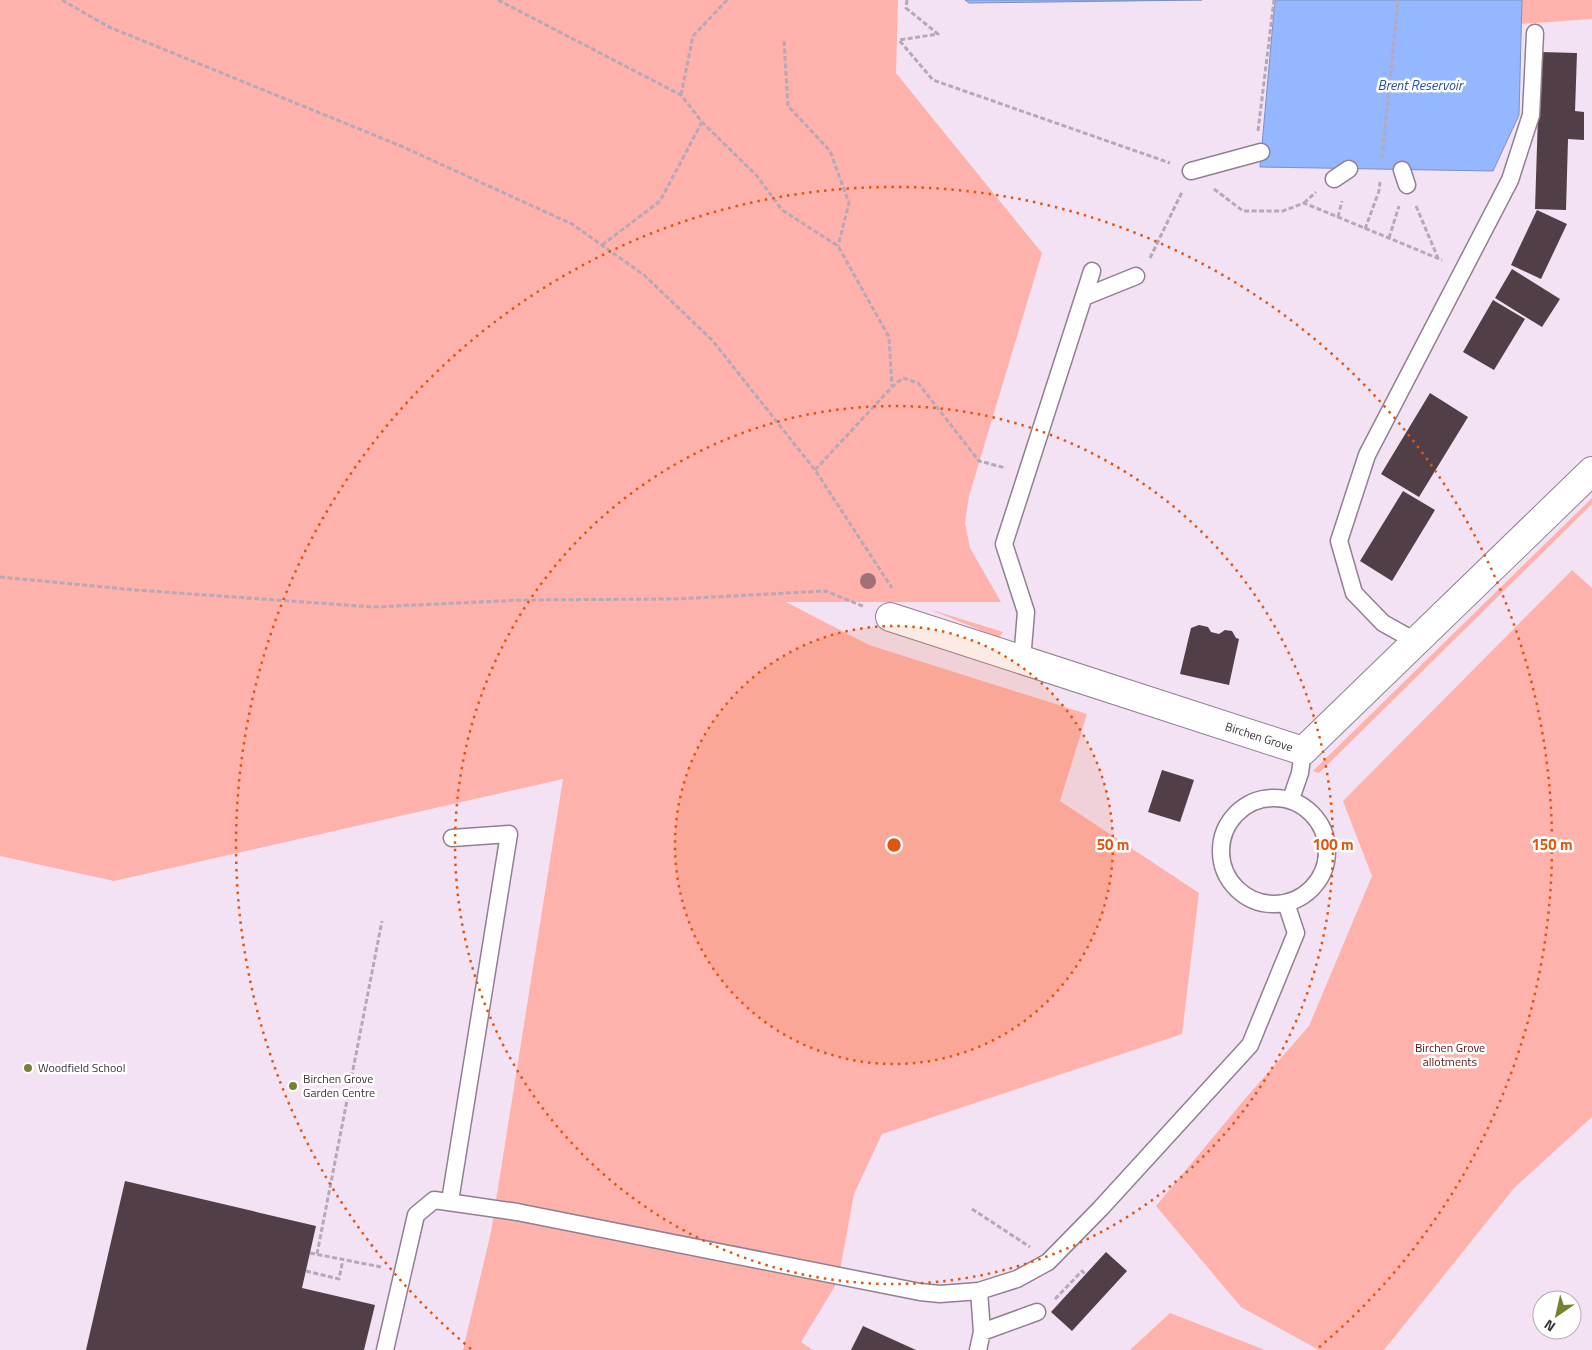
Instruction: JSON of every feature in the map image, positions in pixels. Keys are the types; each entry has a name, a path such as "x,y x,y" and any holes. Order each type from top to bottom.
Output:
{"street":[{"name":"Birchen Grove","path":"893,605 1022,660 1302,751 1418,642 1592,471"}],"lane":[{"path":"1418,642 1383,622 1354,593 1339,541 1367,455 1510,180 1530,115 1535,33"},
{"path":"1191,171 1258,152"},
{"path":"1334,179 1349,169"},
{"path":"1022,660 1026,612 1004,544 1092,271"},
{"path":"1084,296 1136,276"},
{"path":"1291,799 1300,773 1302,751"},
{"path":"1268,797 1291,799 1314,814 1323,827 1327,843 1327,859 1323,874 1314,887 1301,897 1286,903 1269,904 1252,900 1238,890 1227,876 1221,860 1221,842 1226,826 1236,812 1251,802 1268,797"},
{"path":"450,1201 509,834 452,838"},
{"path":"385,1350 416,1215 434,1200 517,1212 920,1292 940,1294 978,1292 1018,1279 1048,1262 1100,1209 1250,1045 1296,933 1286,903"},
{"path":"978,1292 982,1332 978,1350"},
{"path":"982,1332 1037,1312"}],"path":[{"path":"62,0 109,27 437,162 572,224 644,275 712,340 815,470 893,605"},
{"path":"498,0 681,96 702,122 757,176 782,210 838,246 889,337 892,387"},
{"path":"681,96 693,36 727,0"},
{"path":"907,0 906,8 938,34 898,40 933,80 1191,171 1242,211 1283,211 1304,203 1464,270"},
{"path":"1258,152 1274,0"},
{"path":"1382,162 1398,0"},
{"path":"784,41 788,106 830,150 849,203 838,246"},
{"path":"602,245 660,201 702,122"},
{"path":"1136,276 1155,250 1191,171"},
{"path":"1365,228 1379,191 1381,172"},
{"path":"1389,239 1404,178 1438,259"},
{"path":"815,470 892,387 903,378 918,383 979,461 1026,474"},
{"path":"0,577 136,590 374,607 521,600 675,598 826,591 893,605"},
{"path":"317,1254 382,920"},
{"path":"972,1209 1034,1250"},
{"path":"310,1253 402,1271"},
{"path":"306,1272 339,1279 343,1259"},
{"path":"1066,1288 1082,1272 1085,1274"}],"green space":[{"path":"0,0 898,0 896,73 1042,253 969,496 965,523 970,548 1001,602 786,602 869,645 1087,714 1060,801 1199,893 1182,1034 882,1134 854,1194 838,1281 801,1342 813,1350 463,1350 491,1232 563,779 114,881 0,856"},
{"path":"1522,0 1592,0 1592,19 1520,24"},
{"path":"1592,498 1592,504 1319,773 1313,771"},
{"name":"Birchen Grove allotments","path":"1572,570 1592,588 1592,1117 1514,1188 1384,1350 1319,1350 1241,1307 1156,1206 1244,1100 1309,1026 1372,876 1343,801"},
{"path":"929,609 1003,632 999,638"},
{"path":"1170,1313 1265,1350 1130,1350"}],"water":[{"path":"965,0 1202,0 969,3"},
{"name":"Brent Reservoir","path":"1275,0 1522,0 1519,115 1493,171 1260,167"}],"building":[{"path":"1540,52 1577,53 1575,111 1584,112 1584,140 1568,139 1566,210 1535,209"},
{"path":"1537,210 1567,224 1541,279 1511,265"},
{"path":"1512,269 1560,299 1542,327 1495,298"},
{"path":"1493,300 1525,319 1494,370 1463,352"},
{"path":"1430,393 1468,417 1419,497 1381,474"},
{"path":"1403,491 1435,510 1392,581 1360,561"},
{"path":"1199,625 1208,627 1211,632 1219,634 1225,630 1232,631 1236,638 1239,639 1229,685 1180,674 1191,628"},
{"path":"1162,770 1194,780 1180,822 1148,812"},
{"path":"125,1181 316,1226 302,1288 375,1305 364,1350 86,1350"},
{"path":"1106,1252 1127,1271 1072,1331 1051,1312"},
{"path":"863,1326 916,1350 851,1350"}],"place":[{"name":"Woodfield School","path":"28,1068"},
{"name":"Birchen Grove Garden Centre","path":"293,1086"}]}
